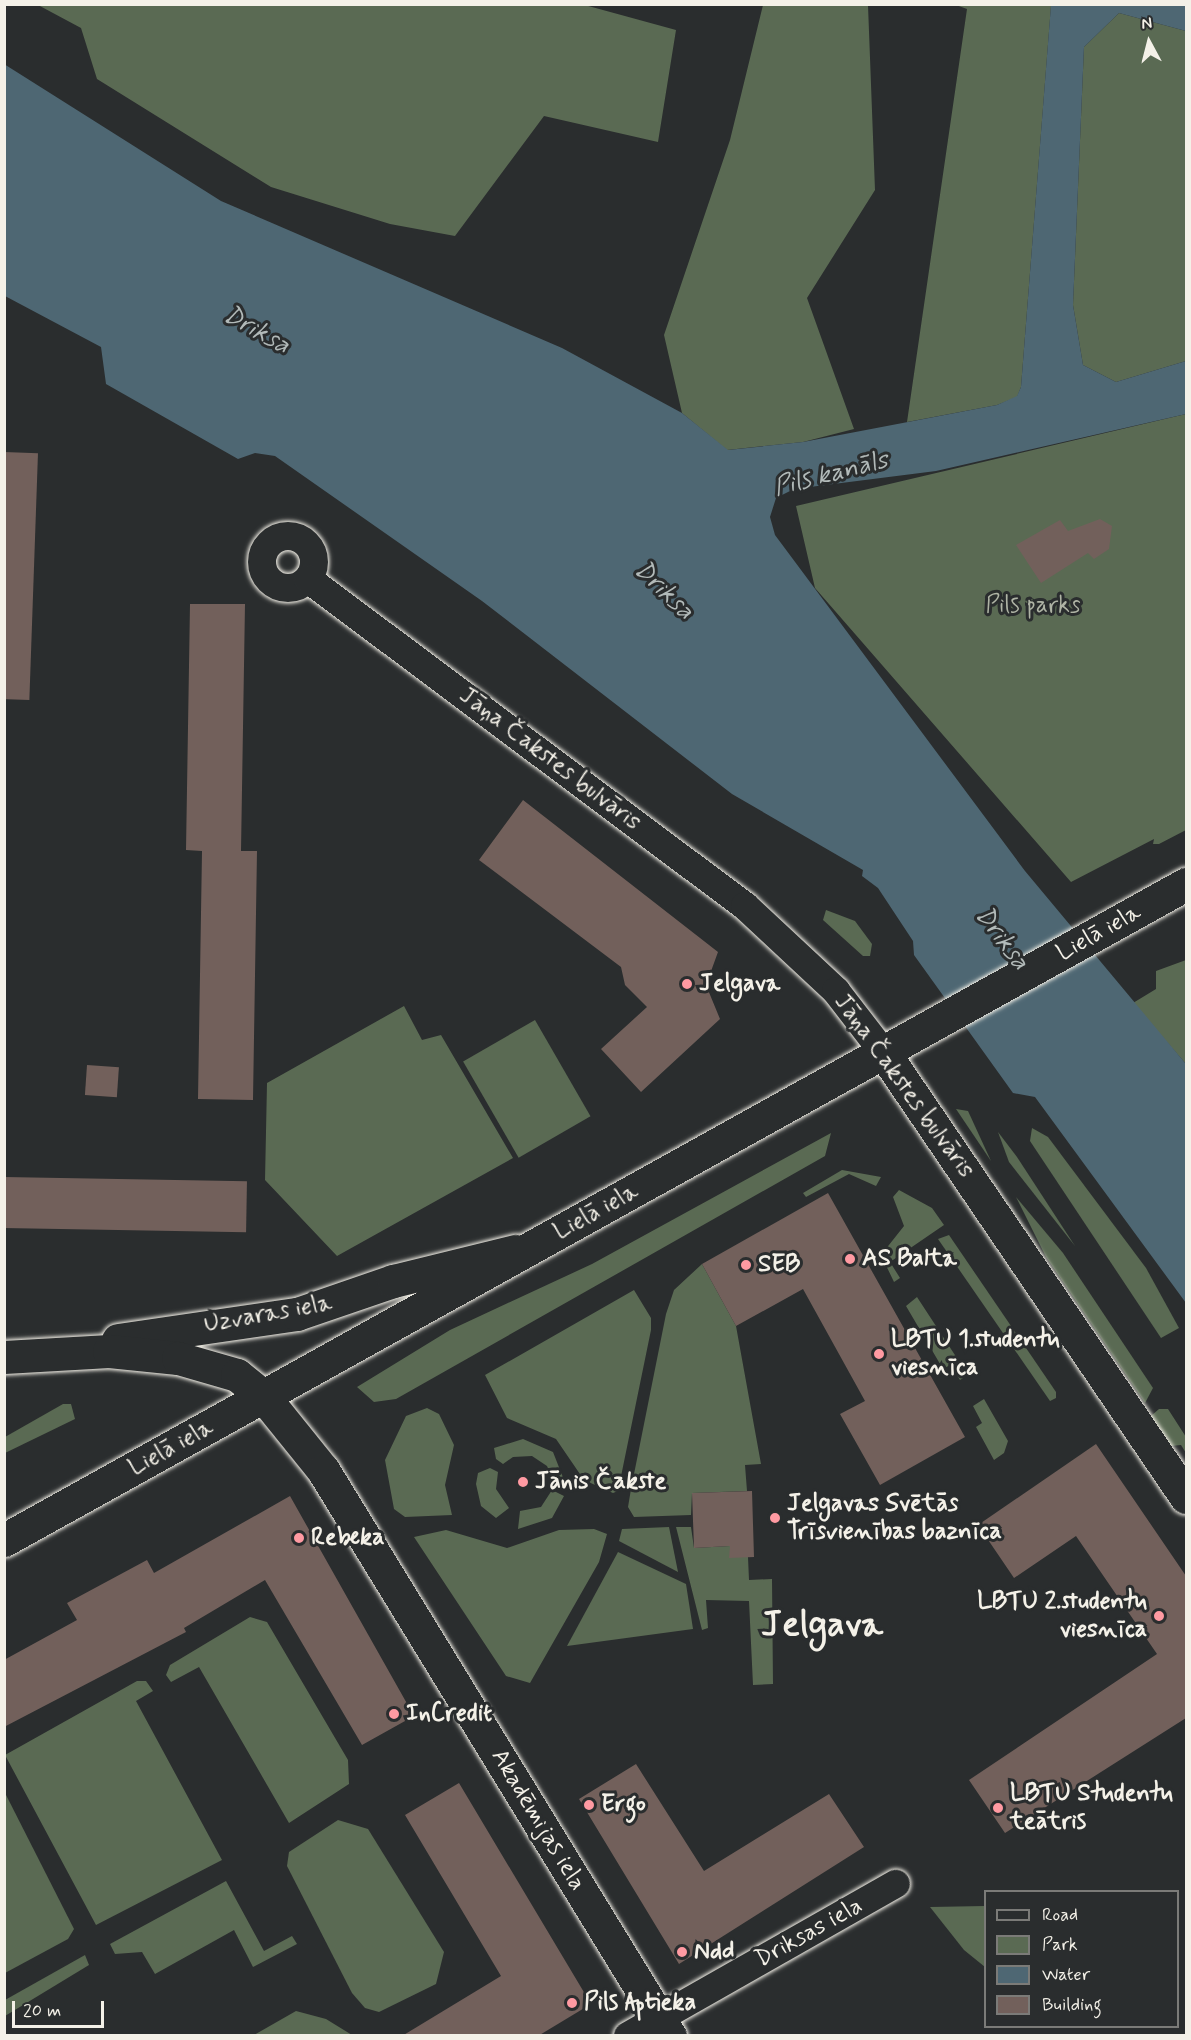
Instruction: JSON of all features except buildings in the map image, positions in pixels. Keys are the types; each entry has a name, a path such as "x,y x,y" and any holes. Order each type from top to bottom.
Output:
{"main road":[{"name":"Lielā iela","path":"4,1540 1186,884"},
{"name":"Jāņa Čakstes bulvāris","path":"884,1053 1186,1497"},
{"name":"Uzvaras iela","path":"4,1357 65,1351 297,1314 393,1281 537,1245"},
{"name":"Uzvaras iela","path":"65,1351 131,1352 203,1362 237,1375 264,1397"},
{"name":"Akadēmijas iela","path":"264,1397 323,1470 664,2026"}],"street":[{"name":"Jāņa Čakstes bulvāris","path":"308,579 745,906 836,991 884,1053"},
{"name":"Driksas iela","path":"628,2036 664,2026 896,1884"}],"green space":[{"path":"581,4 676,30 658,142 544,116 455,236 390,224 271,187 97,79 81,28 38,5"},
{"path":"763,5 868,5 875,190 807,298 854,429 803,442 727,450 682,413 664,335 730,140"},
{"path":"956,5 1051,6 1021,387 1017,397 997,405 907,422 967,9"},
{"path":"1119,13 1186,31 1186,361 1116,382 1083,365 1073,305 1084,47"},
{"name":"Pils parks","path":"1186,414 1186,830 1159,844 1153,844 1154,839 1071,882 815,588 796,506"},
{"path":"826,910 855,921 872,944 870,956 863,956 823,920"},
{"path":"1186,960 1186,1064 1133,1003 1156,989 1156,971"},
{"path":"404,1006 422,1040 441,1035 513,1158 337,1256 265,1180 267,1083"},
{"path":"535,1020 590,1116 519,1158 463,1062"},
{"path":"956,1109 968,1111 991,1161"},
{"path":"1032,1128 1048,1137 1146,1268 1179,1328 1161,1338 1030,1141"},
{"path":"998,1132 1017,1157 1075,1246 1009,1162"},
{"path":"831,1133 825,1156 396,1399 374,1402 357,1387 450,1330 592,1264"},
{"path":"842,1170 881,1177 876,1186 849,1174 806,1197 803,1193"},
{"path":"899,1190 932,1208 944,1225 890,1262 900,1278 894,1282 881,1255 904,1226 893,1197"},
{"path":"1016,1197 1063,1253 1153,1388 1145,1403 1046,1257"},
{"path":"949,1235 1056,1392 1056,1398 1050,1401 938,1239"},
{"path":"702,1264 736,1326 761,1464 745,1465 747,1491 692,1493 691,1515 634,1517 628,1507 666,1314 674,1290"},
{"path":"634,1290 651,1318 651,1330 618,1491 613,1493 584,1480 556,1439 507,1418 485,1375"},
{"path":"917,1297 968,1375 960,1380 950,1365 943,1369 906,1306"},
{"path":"984,1399 1008,1441 1004,1453 994,1460 976,1427 982,1423 973,1406"},
{"path":"63,1404 71,1404 75,1419 5,1453 5,1437"},
{"path":"427,1408 439,1414 454,1445 445,1485 452,1515 405,1517 394,1509 385,1460 406,1416"},
{"path":"1159,1409 1168,1409 1186,1437 1186,1453 1181,1445 1171,1446 1151,1416"},
{"path":"523,1439 553,1452 564,1480 553,1481 547,1466 532,1456 513,1457 503,1464 496,1459 494,1448"},
{"path":"490,1468 498,1472 496,1489 509,1508 496,1518 481,1506 476,1484 478,1473"},
{"path":"552,1490 564,1496 552,1518 518,1529 520,1511 541,1507"},
{"path":"669,1527 678,1572 619,1541 622,1529"},
{"path":"676,1527 691,1527 694,1548 730,1546 730,1557 748,1557 749,1580 772,1579 773,1684 753,1685 749,1601 706,1600 708,1628 702,1630"},
{"path":"594,1529 607,1534 599,1562 530,1683 506,1676 414,1537 446,1530 507,1548 559,1530"},
{"path":"618,1552 686,1584 693,1629 567,1646"},
{"path":"250,1617 267,1622 348,1760 349,1784 289,1823 199,1667 171,1682 166,1675 170,1665"},
{"path":"137,1681 146,1681 153,1691 136,1701 222,1860 96,1925 5,1755"},
{"path":"4,1791 74,1929 68,1939 5,1973"},
{"path":"338,1820 368,1829 444,1952 436,1984 379,2012 365,2008 352,1993 287,1866 289,1852"},
{"path":"226,1881 264,1951 292,1936 297,1944 253,1967 234,1930 155,1974 142,1952 115,1954 110,1944"},
{"path":"984,1906 984,1966 964,1950 930,1907"},
{"path":"85,1955 89,1965 5,2016 5,2000"},
{"path":"296,2011 326,2019 352,2035 254,2035"}],"water":[{"path":"1051,5 1186,5 1186,31 1119,13 1084,47 1073,305 1083,365 1116,382 1186,361 1186,414 936,471 794,489 776,498 770,517 775,535 1025,871 1186,1064 1186,1303 1035,1097 1013,1093 914,955 913,941 878,888 862,876 863,870 732,794 482,601 275,456 255,453 238,459 106,384 101,347 5,296 4,64 221,201 562,348 682,413 728,450 803,442 997,405 1017,396 1021,387"}],"place":[{"name":"Jelgava","path":"687,984"},
{"name":"AS Balta","path":"850,1259"},
{"name":"SEB","path":"746,1265"},
{"name":"LBTU 1.studentu viesnīca","path":"879,1354"},
{"name":"Jānis Čakste","path":"523,1482"},
{"name":"Jelgavas Svētās Trīsvienības baznīca","path":"775,1518"},
{"name":"Rebeka","path":"299,1538"},
{"name":"LBTU 2.studentu viesnīca","path":"1159,1616"},
{"name":"InCredit","path":"394,1714"},
{"name":"Ergo","path":"589,1805"},
{"name":"LBTU Studentu teātris","path":"998,1808"},
{"name":"Ndd","path":"682,1952"},
{"name":"Pils Aptieka","path":"572,2003"}],"district":[{"name":"Jelgava","path":"822,1626"}],"water label":[{"name":"Driksa","path":"256,331"},
{"name":"Pils kanāls","path":"831,475"},
{"name":"Driksa","path":"663,591"},
{"name":"Driksa","path":"1001,939"}]}
